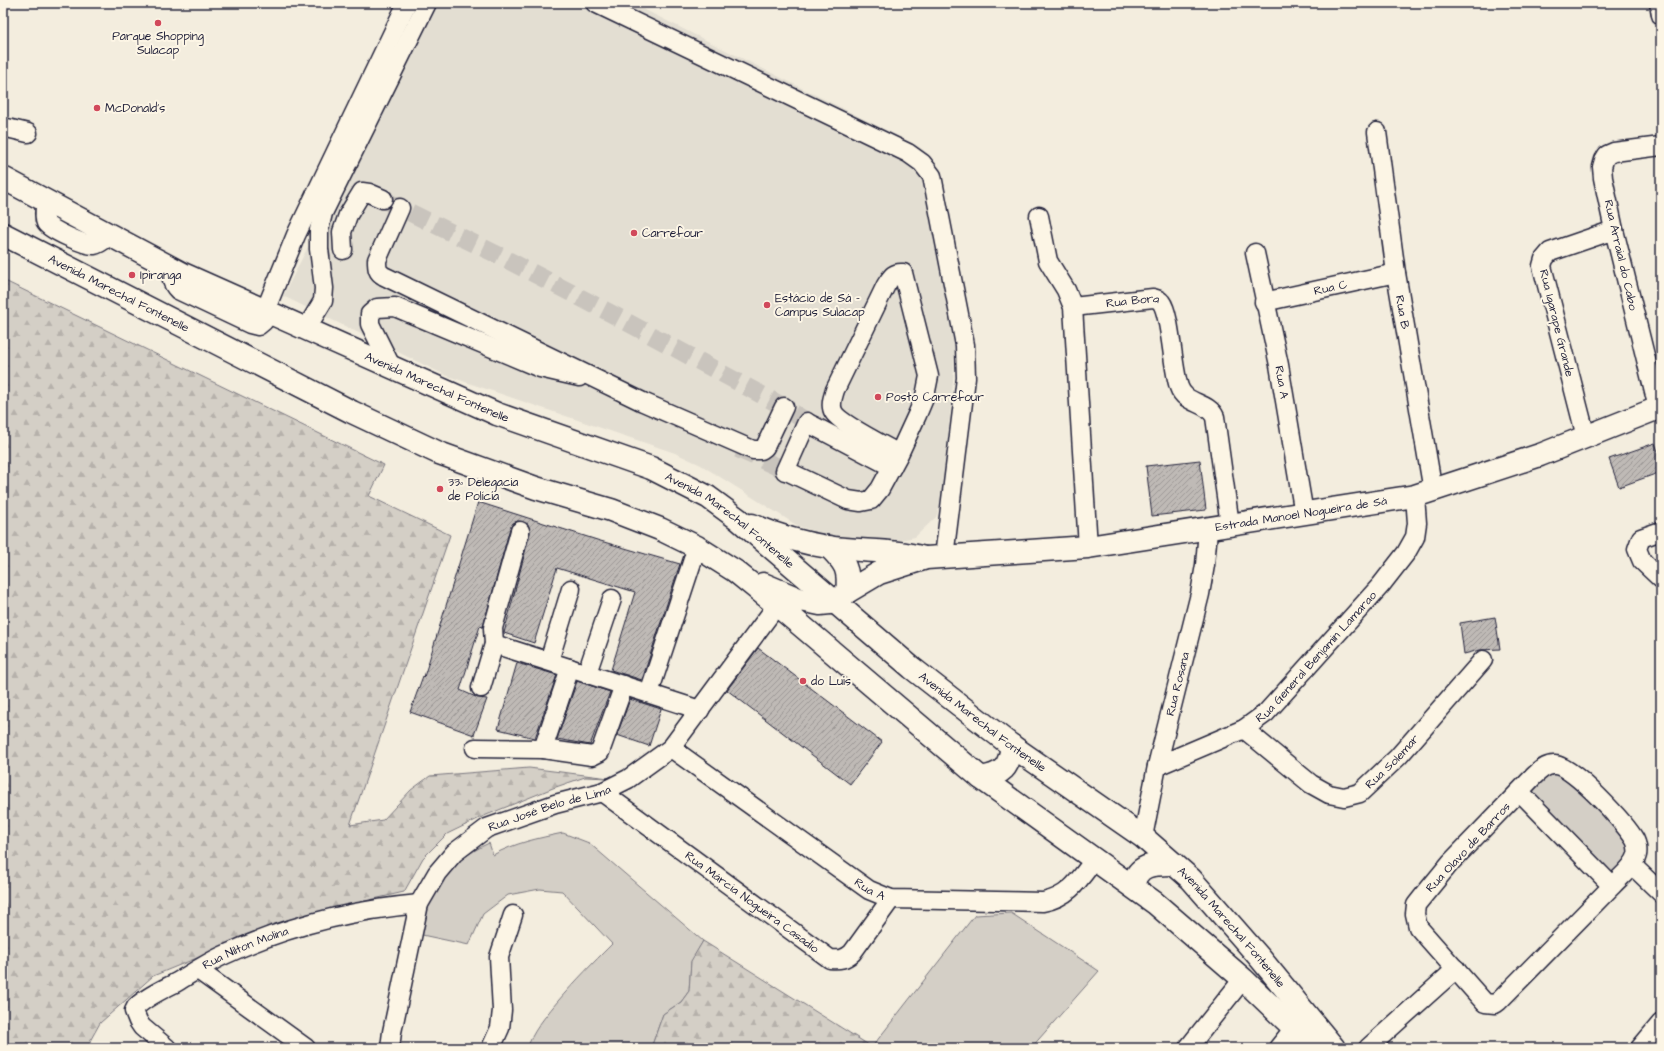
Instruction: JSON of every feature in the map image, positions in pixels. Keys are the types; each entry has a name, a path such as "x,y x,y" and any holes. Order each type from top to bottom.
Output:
{"main road":[{"name":"Avenida Marechal Fontenelle","path":"3,178 172,268 265,311 497,414 651,468 708,497 841,597 912,668 1012,746 1143,837 1174,864 1191,879 1260,958 1334,1048"},
{"name":"Avenida Marechal Fontenelle","path":"3,234 352,412 439,453 536,488 611,510 660,529 697,547 735,571 777,605 981,778 1094,860 1133,886 1182,926 1243,980 1294,1028 1311,1048"},
{"name":"Estrada Manoel Nogueira de Sá","path":"841,597 879,573 935,558 1088,547 1208,530 1230,525 1424,494 1540,455 1660,408"},
{"name":"Estrada Manoel Nogueira de Sá","path":"738,519 772,533 829,547 893,551 935,558"},
{"path":"735,571 784,594 801,600 820,604 841,597 849,574 841,560 829,547"},
{"path":"981,778 1000,773 1006,767 1012,746"},
{"path":"1133,886 1135,877 1147,866 1174,864"}],"street":[{"path":"265,311 296,235 407,3"},
{"path":"306,329 323,301 324,288 319,249 319,230 323,213 427,3"},
{"path":"595,3 908,153 922,163 932,176 965,345 966,378 935,558"},
{"path":"1659,3 1661,15"},
{"path":"3,127 28,133"},
{"name":"Rua B","path":"1377,132 1424,494"},
{"name":"Rua Arraial do Cabo","path":"1660,408 1614,230 1602,167 1607,155 1614,152 1661,146"},
{"path":"343,250 342,232 356,198 362,192 369,193 383,199"},
{"path":"400,208 377,260 377,268 379,273 384,276 638,400 754,450 761,450 765,447 784,407"},
{"path":"1039,216 1048,261 1066,290 1073,307 1088,547"},
{"name":"Rua Igarape Grande","path":"1586,437 1542,266 1544,259 1550,252 1614,230"},
{"name":"Rua A","path":"1255,253 1264,302 1279,365 1304,514"},
{"path":"896,460 810,424 787,471 848,500 861,502 871,500 880,489 896,460 924,396 929,376 902,273 897,272 892,275 886,285 835,390 832,403 833,412 842,421 896,460"},
{"name":"Rua C","path":"1264,302 1396,273"},
{"name":"Rua Bora","path":"1073,307 1153,298 1159,300 1166,312 1172,355 1179,388 1184,396 1191,401 1213,411 1215,417 1230,525"},
{"path":"392,368 370,324 370,314 377,308 395,307 540,368 579,377 595,384"},
{"name":"Rua General Benjamin Lamarao","path":"1157,766 1244,729 1266,713 1376,590 1406,553 1415,538 1424,494"},
{"name":"Rua Rosana","path":"1143,837 1157,766 1199,601 1205,565 1208,530"},
{"path":"480,688 494,644 493,628 520,531"},
{"path":"1661,531 1647,534 1639,542 1637,549 1642,562 1661,579"},
{"path":"649,693 697,547"},
{"path":"549,661 571,589"},
{"path":"543,749 612,599"},
{"name":"Rua José Belo de Lima","path":"390,1048 419,904 437,874 454,853 487,828 555,804 602,792 628,779 671,748 777,605"},
{"path":"494,644 700,710"},
{"name":"Rua Solemar","path":"1244,729 1311,784 1328,794 1344,797 1360,793 1398,757 1483,660"},
{"path":"475,748 543,749 592,756 596,755 600,752 624,686"},
{"name":"Rua A","path":"671,748 869,890 891,899 1056,900 1072,888 1094,860"},
{"name":"Rua Olavo de Barros","path":"1456,969 1418,927 1415,914 1416,905 1451,862 1543,768 1556,764 1564,768 1583,782 1613,812 1635,841 1637,856 1632,865"},
{"name":"Rua Márcia Nogueira Casadio","path":"602,792 830,959 839,960 846,958 852,953 891,899"},
{"name":"Rua Olavo de Barros","path":"1520,792 1612,886"},
{"path":"1368,1048 1456,969 1485,1003 1495,1004 1632,865 1661,893"},
{"name":"Rua Nilton Molina","path":"167,1048 138,1021 134,1011 136,1007 222,956 264,939 340,915 378,908 419,904"},
{"path":"491,1048 500,1028 502,1010 499,957 513,915"},
{"path":"198,970 306,1048"},
{"path":"1188,1048 1243,980"},
{"path":"1640,1048 1661,1024"},
{"path":"1278,1048 1294,1028"}],"shaded area":[{"name":"Carrefour","path":"432,3 631,3 918,146 928,154 935,164 928,190 941,275 945,275 960,356 955,357 944,493 936,517 915,537 887,543 845,542 798,526 701,465 675,453 445,375 283,296"}],"green space":[{"path":"3,280 384,465 369,496 450,535 350,825 383,820 411,790 430,776 529,768 609,778 585,777 553,788 484,816 447,834 423,858 404,892 335,908 248,937 153,976 100,1023 90,1041 92,1048 3,1048"},
{"path":"1558,770 1623,829 1634,856 1613,881 1525,792 1545,772"},
{"path":"563,833 589,843 703,941 691,962 689,991 681,1002 663,1014 651,1048 528,1048 532,1037 551,1010 564,994 612,944 562,891 540,889 508,895 483,914 469,945 422,935 429,904 435,891 442,879 462,859 489,843 493,855 518,844"},
{"path":"1011,913 1099,971 1031,1048 872,1047 975,915"},
{"path":"703,941 873,1048 651,1048 663,1014 681,1002 689,991 691,961"}],"building":[{"path":"1655,443 1661,460 1661,472 1619,487 1609,459"},
{"path":"1200,460 1206,510 1152,516 1146,466"},
{"path":"478,502 597,540 680,564 642,680 611,670 635,592 557,568 534,643 504,633 530,533 528,524 518,521 513,523 510,528 483,627 480,626 460,690 478,698 487,699 474,735 410,712 423,676 424,677"},
{"path":"1495,617 1500,649 1480,650 1464,654 1460,623"},
{"path":"758,648 882,742 850,784 727,690"},
{"path":"517,663 557,675 535,738 498,729"},
{"path":"577,681 610,692 590,745 557,739"},
{"path":"630,699 661,709 649,746 617,735"}],"tunnel":[{"path":"386,201 498,255 612,314 784,407 812,425"},
{"path":"738,449 789,472"}],"place":[{"name":"Parque Shopping Sulacap","path":"158,23"},
{"name":"McDonald's","path":"97,108"},
{"name":"Carrefour","path":"634,233"},
{"name":"Ipiranga","path":"132,275"},
{"name":"Estácio de Sá - Campus Sulacap","path":"767,305"},
{"name":"Posto Carrefour","path":"878,397"},
{"name":"33ª Delegacia de Polícia","path":"440,489"},
{"name":"do Luis","path":"803,681"}]}
